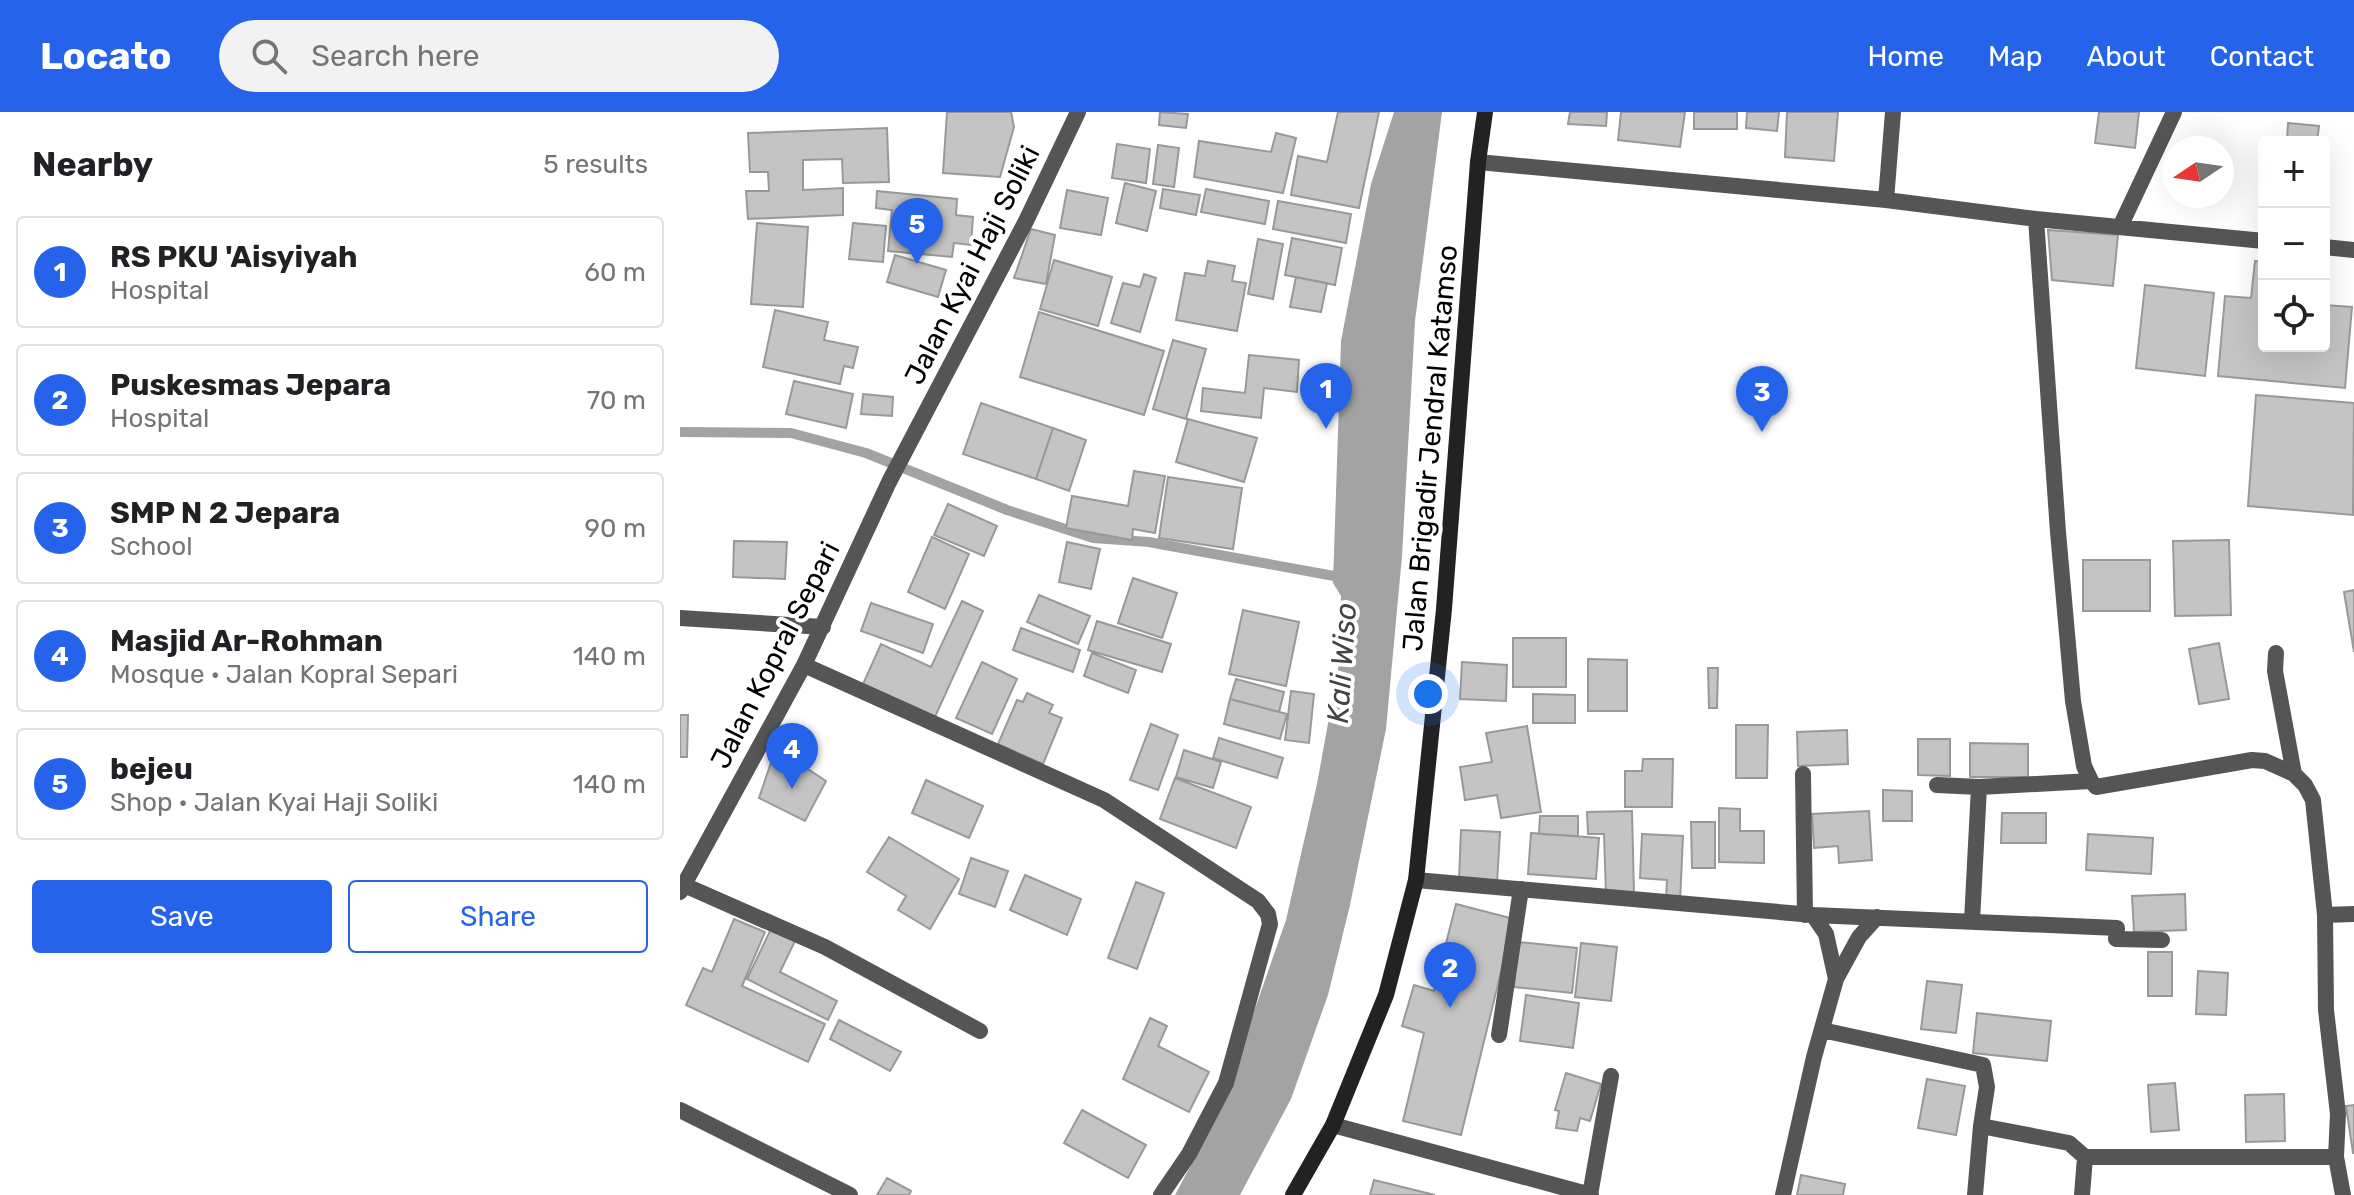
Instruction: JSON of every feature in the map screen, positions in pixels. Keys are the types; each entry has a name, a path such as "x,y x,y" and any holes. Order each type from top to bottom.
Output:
{"street":[{"name":"Jalan Kyai Haji Soliki","path":"889,482 1026,221 1078,112"},
{"name":"Jalan Brigadir Jendral Katamso","path":"1293,1195 1333,1125 1386,995 1416,880 1444,609 1478,162 1485,112"},
{"path":"1886,200 1893,112"},
{"path":"2120,227 2174,112"},
{"path":"1478,162 1886,200 2036,219 2258,240"},
{"path":"2036,219 2058,532 2073,701 2084,766 2096,787 2252,760 2265,761 2294,774 2305,785 2313,800 2325,915 2326,1010 2338,1114 2336,1157 2343,1195"},
{"path":"2330,248 2354,250"},
{"name":"Jalan Kopral Separi","path":"682,889 804,665 889,482"},
{"path":"680,618 823,627"},
{"path":"2276,653 2275,671 2294,774"},
{"path":"804,665 1104,800 1258,901 1268,914 1268,933 1226,1083 1189,1154 1161,1195"},
{"path":"1803,774 1809,915 1826,934 1836,979"},
{"path":"1937,785 1979,787 2091,781"},
{"path":"1972,921 1979,787"},
{"path":"1416,880 1809,915 2117,928 2116,939 2162,940"},
{"path":"682,889 825,947 980,1031"},
{"path":"1499,1035 1521,889"},
{"path":"2325,915 2354,914"},
{"path":"1783,1195 1836,979 1859,937 1877,917"},
{"path":"1822,1030 1983,1065 1987,1087 1975,1195"},
{"path":"1333,1125 1591,1195 1611,1076"},
{"path":"680,1110 850,1195"},
{"path":"1981,1126 2069,1143 2085,1157 2336,1157"},
{"path":"2082,1195 2085,1157"}],"water":[{"name":"Kali Wiso","path":"1394,112 1442,112 1415,321 1402,556 1386,729 1328,995 1291,1099 1240,1195 1175,1195 1219,1112 1286,920 1317,784 1339,663 1341,596 1333,583 1341,341 1371,184"}],"building":[{"path":"947,112 1011,112 1014,127 1000,177 943,173"},
{"path":"1160,112 1188,114 1186,128 1159,125"},
{"path":"1338,112 1379,112 1359,208 1291,195 1298,156 1327,162"},
{"path":"1570,112 1607,112 1606,126 1568,124"},
{"path":"1621,112 1685,112 1680,147 1618,140"},
{"path":"1694,112 1737,112 1737,129 1694,129"},
{"path":"1747,112 1779,112 1777,131 1746,128"},
{"path":"1787,112 1838,112 1834,161 1785,157"},
{"path":"2099,112 2139,112 2135,148 2095,143"},
{"path":"2288,123 2319,126 2318,136 2287,136"},
{"path":"887,128 889,182 843,183 842,159 803,160 803,190 843,188 843,215 748,219 746,191 769,191 768,172 750,172 748,133"},
{"path":"1276,133 1296,138 1283,193 1194,177 1199,141 1271,152"},
{"path":"1117,144 1150,149 1146,183 1112,178"},
{"path":"1158,145 1179,148 1174,187 1153,184"},
{"path":"1125,183 1156,191 1147,231 1116,223"},
{"path":"1163,189 1200,195 1196,215 1160,208"},
{"path":"1206,189 1269,201 1265,224 1201,212"},
{"path":"1067,190 1108,198 1101,235 1060,228"},
{"path":"877,191 957,199 956,215 973,217 971,245 954,243 952,257 888,251 892,210 876,208"},
{"path":"1278,201 1351,214 1346,243 1273,229"},
{"path":"757,223 808,227 803,307 751,304"},
{"path":"853,223 886,226 883,262 849,259"},
{"path":"1031,229 1055,235 1046,284 1014,278"},
{"path":"2048,230 2118,235 2113,286 2052,280"},
{"path":"1292,238 1342,248 1335,285 1285,275"},
{"path":"1258,239 1283,244 1273,299 1248,294"},
{"path":"895,255 946,270 938,297 887,282"},
{"path":"1054,260 1112,277 1098,326 1040,309"},
{"path":"1208,261 1235,266 1232,281 1246,283 1237,331 1176,320 1185,273 1205,276"},
{"path":"2255,261 2258,261 2258,352 2330,352 2330,305 2352,307 2345,388 2218,376 2225,296 2251,298"},
{"path":"1144,274 1156,278 1140,332 1111,323 1123,283 1140,287"},
{"path":"1296,277 1327,283 1321,312 1290,307"},
{"path":"2145,285 2214,293 2205,376 2136,368"},
{"path":"775,310 828,322 824,340 858,347 853,368 844,366 840,384 763,367"},
{"path":"1039,312 1164,351 1144,415 1020,377"},
{"path":"1173,340 1206,349 1186,419 1153,409"},
{"path":"1249,355 1299,360 1297,392 1264,388 1261,418 1201,411 1203,388 1245,393"},
{"path":"794,381 853,394 846,428 786,414"},
{"path":"863,394 893,397 892,416 861,414"},
{"path":"2256,395 2354,403 2353,515 2248,506"},
{"path":"981,403 1053,428 1036,479 963,454"},
{"path":"1188,419 1257,438 1244,482 1176,462"},
{"path":"1053,428 1086,440 1069,491 1036,479"},
{"path":"1134,471 1165,476 1155,533 1133,529 1132,540 1066,528 1072,496 1128,506"},
{"path":"1168,477 1242,488 1233,549 1159,538"},
{"path":"948,504 997,526 984,556 934,535"},
{"path":"932,537 969,554 945,609 908,592"},
{"path":"2229,540 2231,615 2175,616 2173,541"},
{"path":"734,541 787,542 785,579 733,577"},
{"path":"1067,542 1100,549 1091,589 1059,582"},
{"path":"2083,560 2150,560 2150,611 2083,611"},
{"path":"1133,578 1177,593 1162,638 1118,623"},
{"path":"2354,590 2354,652 2344,592"},
{"path":"1039,595 1090,616 1078,644 1027,622"},
{"path":"962,601 983,611 935,717 863,684 881,644 931,667"},
{"path":"871,603 933,624 923,653 861,631"},
{"path":"1243,610 1299,622 1286,686 1229,674"},
{"path":"1097,621 1171,644 1162,672 1088,650"},
{"path":"1021,628 1080,650 1073,672 1013,650"},
{"path":"1513,638 1566,638 1566,687 1513,687"},
{"path":"2219,643 2229,699 2199,704 2189,649"},
{"path":"1092,653 1136,670 1128,693 1084,676"},
{"path":"1588,659 1627,660 1627,711 1588,711"},
{"path":"982,662 1017,679 992,734 956,718"},
{"path":"1462,662 1507,665 1506,701 1460,699"},
{"path":"1708,668 1718,668 1717,708 1709,708"},
{"path":"1236,679 1284,692 1279,712 1230,699"},
{"path":"1291,691 1314,694 1309,743 1285,740"},
{"path":"1027,693 1053,705 1049,713 1062,718 1043,764 998,744 1017,700 1023,702"},
{"path":"1533,694 1575,695 1575,723 1533,723"},
{"path":"1230,699 1287,714 1280,739 1224,724"},
{"path":"680,715 688,715 687,757 680,757"},
{"path":"1151,724 1178,735 1158,790 1130,780"},
{"path":"1736,725 1768,725 1767,778 1736,778"},
{"path":"1527,726 1541,812 1501,818 1497,795 1465,800 1460,767 1492,762 1486,733"},
{"path":"1847,730 1848,764 1798,766 1797,732"},
{"path":"1219,738 1283,758 1277,778 1213,758"},
{"path":"1918,739 1950,739 1950,776 1918,775"},
{"path":"1970,743 2028,744 2028,777 1970,777"},
{"path":"776,748 826,781 805,821 759,798"},
{"path":"1184,750 1221,762 1213,788 1176,777"},
{"path":"1643,759 1673,759 1672,807 1625,807 1625,771 1642,771"},
{"path":"1175,778 1251,807 1236,848 1160,819"},
{"path":"926,780 983,806 969,838 912,813"},
{"path":"1883,790 1912,791 1912,821 1883,821"},
{"path":"1719,808 1740,809 1740,831 1764,831 1764,863 1719,862"},
{"path":"1632,811 1634,894 1606,895 1604,834 1588,834 1587,812"},
{"path":"1869,811 1872,860 1839,863 1838,846 1814,848 1812,814"},
{"path":"2002,813 2046,813 2046,843 2001,843"},
{"path":"1540,816 1578,816 1578,836 1539,834"},
{"path":"1691,822 1715,822 1715,868 1692,868"},
{"path":"1461,830 1500,832 1497,883 1459,880"},
{"path":"1531,833 1599,838 1596,879 1528,874"},
{"path":"1642,834 1683,836 1680,902 1666,901 1667,880 1640,878"},
{"path":"2088,834 2153,838 2151,874 2086,870"},
{"path":"889,837 959,879 930,929 898,910 906,896 867,872"},
{"path":"971,858 1008,871 995,907 959,894"},
{"path":"1025,875 1081,899 1067,935 1010,910"},
{"path":"1136,882 1164,893 1137,969 1108,958"},
{"path":"2185,894 2186,930 2134,932 2132,896"},
{"path":"1456,904 1514,919 1461,1135 1403,1121 1424,1033 1402,1026 1414,985 1434,991"},
{"path":"734,919 765,932 742,986 825,1024 808,1062 686,1005 703,968 712,972"},
{"path":"771,929 795,941 780,972 837,1001 828,1020 747,979"},
{"path":"1518,942 1577,948 1572,993 1514,987"},
{"path":"1581,943 1617,947 1611,1001 1575,997"},
{"path":"2148,952 2172,952 2172,996 2148,996"},
{"path":"2198,971 2228,973 2226,1015 2196,1014"},
{"path":"1927,981 1962,985 1956,1033 1921,1029"},
{"path":"1526,995 1579,1003 1573,1048 1520,1041"},
{"path":"1977,1013 2051,1021 2047,1061 1973,1053"},
{"path":"1150,1018 1167,1026 1158,1046 1209,1072 1189,1112 1123,1079"},
{"path":"839,1020 901,1052 890,1071 830,1039"},
{"path":"1566,1073 1601,1084 1590,1121 1580,1118 1577,1131 1556,1128 1559,1111 1555,1110"},
{"path":"1927,1079 1965,1086 1956,1135 1918,1128"},
{"path":"2175,1083 2179,1130 2151,1132 2148,1085"},
{"path":"2284,1094 2285,1141 2246,1142 2245,1095"},
{"path":"2354,1105 2354,1153 2353,1153 2346,1106"},
{"path":"1082,1110 1146,1145 1128,1178 1064,1143"},
{"path":"1801,1175 1845,1184 1843,1195 1797,1195"},
{"path":"887,1178 911,1191 909,1195 877,1195"},
{"path":"1374,1180 1435,1195 1370,1195"}],"waterway":[{"path":"680,432 791,433 866,453 1007,510 1093,538 1149,542 1334,576 1343,582"}],"place":[{"name":"bejeu","path":"917,264"},
{"name":"RS PKU 'Aisyiyah","path":"1326,429"},
{"name":"SMP N 2 Jepara","path":"1762,432"},
{"name":"Masjid Ar-Rohman","path":"792,789"},
{"name":"Puskesmas Jepara","path":"1450,1008"}]}
